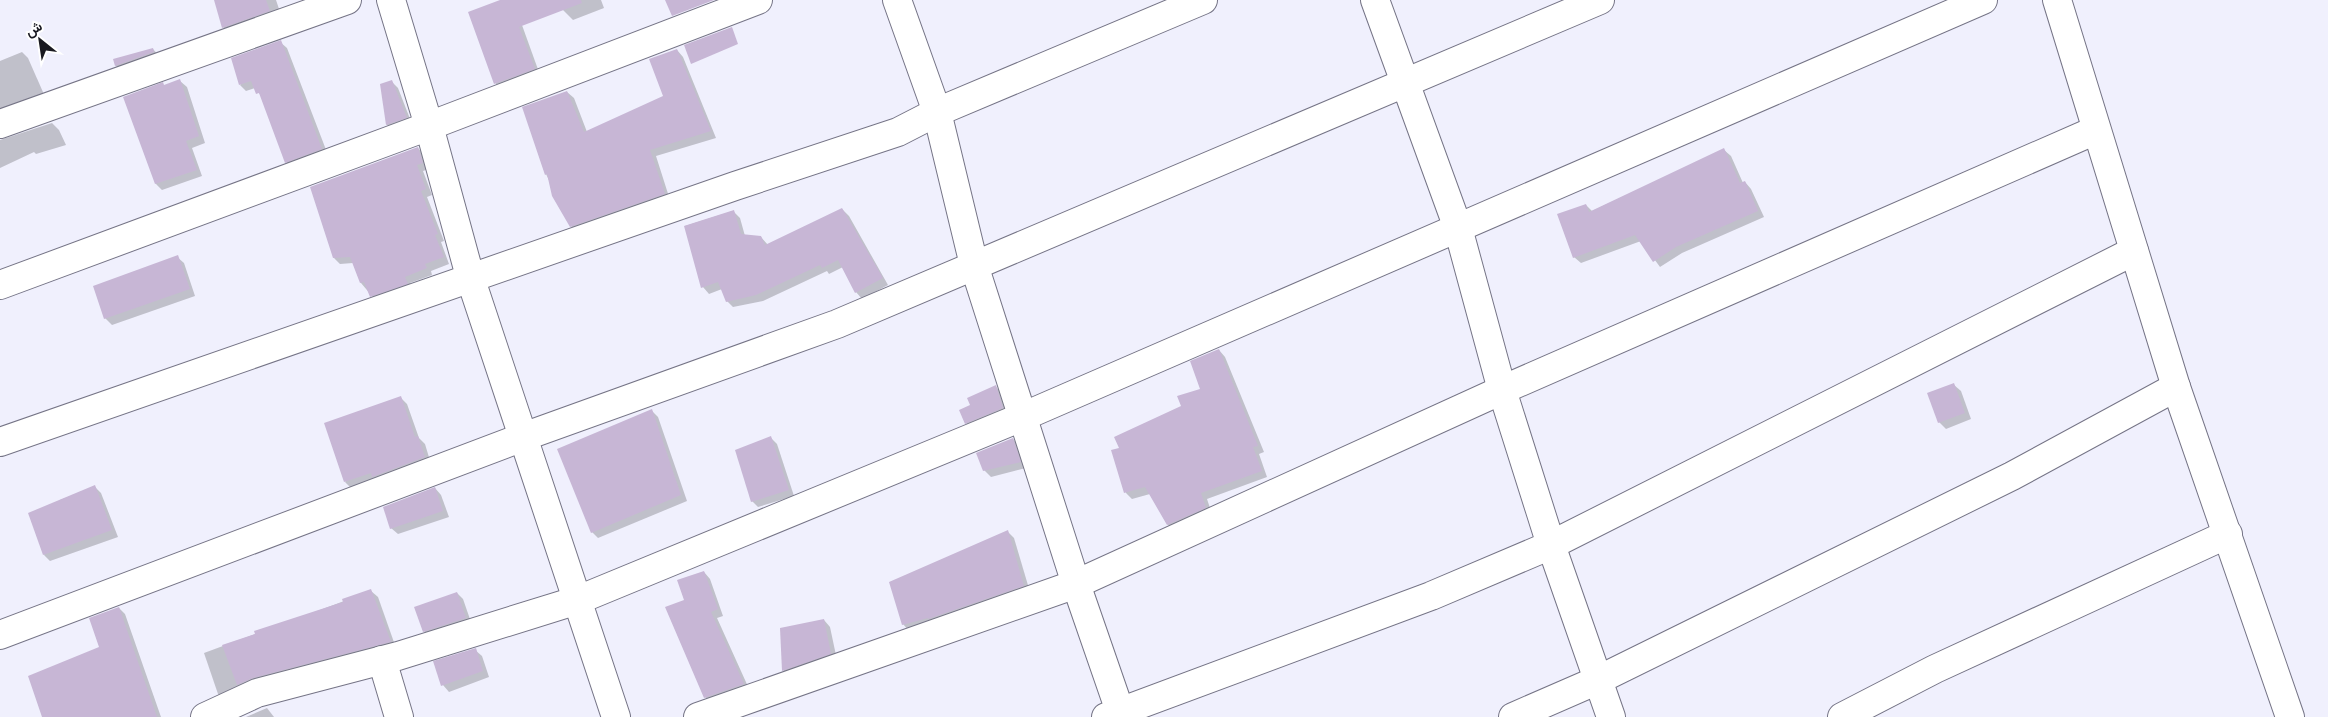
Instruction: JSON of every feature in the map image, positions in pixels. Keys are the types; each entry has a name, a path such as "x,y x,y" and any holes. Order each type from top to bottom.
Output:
{"street":[{"path":"0,124 347,0"},
{"path":"391,0 429,126 471,280 616,717"},
{"path":"0,285 429,126 758,0"},
{"path":"897,0 938,112 974,265 1116,715 1431,596 1551,545 2134,251"},
{"path":"0,442 471,280 726,189 898,132 938,112 1202,0"},
{"path":"1375,0 1458,228 1502,390 1551,545 1611,717"},
{"path":"0,635 524,437 837,324 1600,0"},
{"path":"205,717 257,693 382,660 578,600 1022,417 1983,0"},
{"path":"2057,0 2176,387 2290,717"},
{"path":"698,717 1076,584 1502,390 2096,130"},
{"path":"1513,717 1598,680 2012,476 2176,387"},
{"path":"1842,717 1935,669 2228,534"},
{"path":"382,660 399,717"}],"building":[{"path":"214,0 266,0 270,11 222,28"},
{"path":"500,0 581,0 582,3 519,27 535,69 494,84 468,12"},
{"path":"665,0 714,0 672,16"},
{"path":"732,27 738,44 691,64 684,45"},
{"path":"281,40 322,149 285,163 259,93 256,94 251,81 239,85 231,58"},
{"path":"153,48 154,52 115,66 113,59"},
{"path":"677,49 711,131 650,150 665,194 570,227 552,196 547,174 545,175 522,107 567,91 584,132 663,96 649,59"},
{"path":"180,79 199,136 186,141 197,170 155,184 123,97 163,82 164,85"},
{"path":"392,80 407,118 386,125 380,84"},
{"path":"418,147 423,163 417,165 426,189 421,191 438,234 435,235 444,257 425,264 427,268 405,277 408,284 370,297 364,282 360,283 350,257 333,258 310,187"},
{"path":"1724,148 1740,183 1745,181 1758,211 1676,247 1653,262 1635,235 1573,258 1557,214 1586,204 1589,212"},
{"path":"842,208 883,278 855,293 838,260 822,268 820,265 756,295 726,302 718,282 701,288 684,226 734,210 741,234 761,236 765,245"},
{"path":"178,255 190,289 104,319 93,286"},
{"path":"1219,349 1258,446 1253,447 1262,471 1201,493 1206,508 1167,525 1145,487 1124,493 1111,450 1119,448 1114,437 1181,406 1177,396 1200,389 1190,361"},
{"path":"1954,383 1965,413 1938,423 1927,393"},
{"path":"996,385 1003,408 965,424 959,410 970,405 967,398"},
{"path":"401,396 415,437 418,436 425,457 372,477 371,473 344,482 324,423"},
{"path":"652,409 681,495 591,533 557,449"},
{"path":"771,436 789,490 751,502 735,450"},
{"path":"1013,438 1021,462 983,471 976,453"},
{"path":"95,485 112,530 43,555 28,513"},
{"path":"435,487 443,511 390,529 383,507"},
{"path":"1008,530 1024,586 928,619 902,625 889,582"},
{"path":"704,571 718,609 711,612 744,684 704,698 665,607 684,600 677,580"},
{"path":"371,589 391,642 253,678 237,685 222,645 255,634 254,631 343,602 342,599"},
{"path":"457,592 466,618 423,632 414,607"},
{"path":"119,607 157,717 42,717 28,676 99,647 89,618"},
{"path":"824,619 831,654 782,671 780,628"},
{"path":"476,648 483,671 441,686 433,661"}]}
